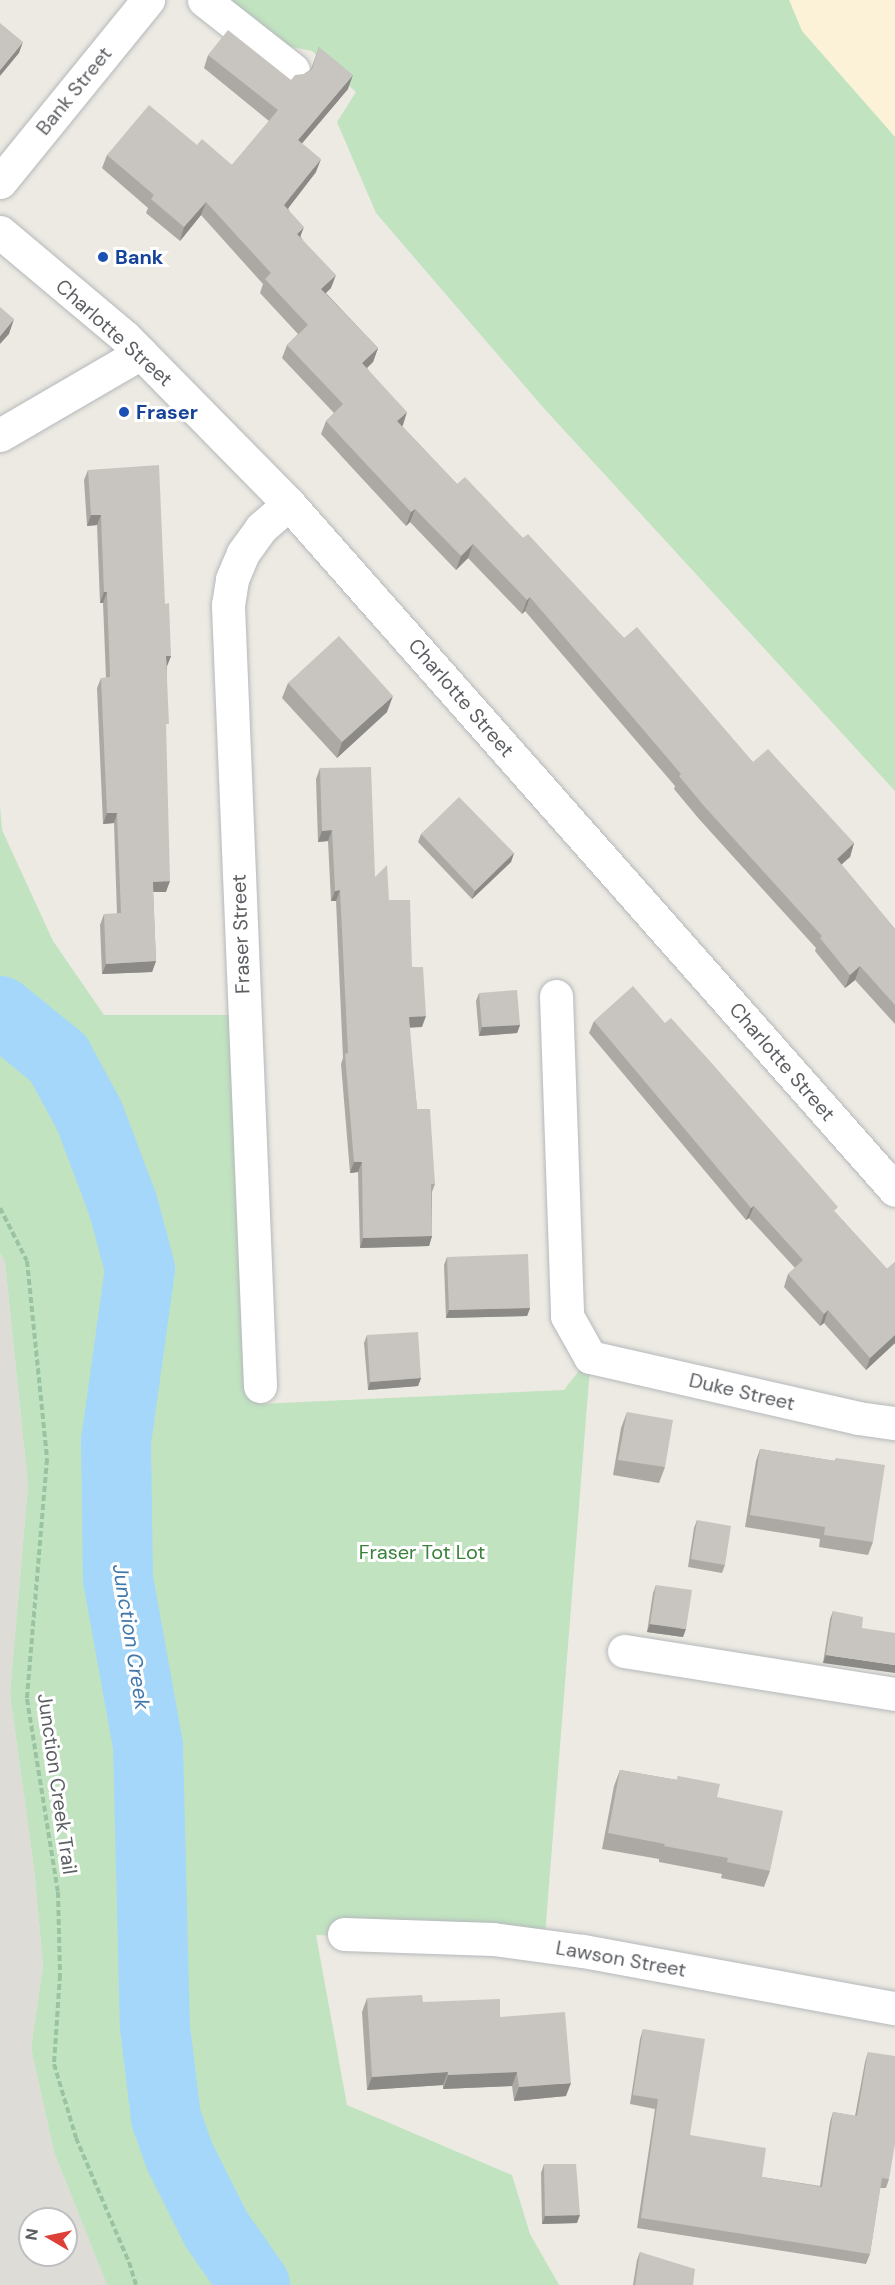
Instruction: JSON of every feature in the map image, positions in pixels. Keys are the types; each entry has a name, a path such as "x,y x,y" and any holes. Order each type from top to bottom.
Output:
{"street":[{"name":"Bank Street","path":"0,182 148,0"},
{"path":"204,0 293,70"},
{"name":"Charlotte Street","path":"0,232 141,353 289,504 895,1190"},
{"path":"0,435 141,353"},
{"name":"Fraser Street","path":"260,1386 228,605 232,579 243,553 261,528 289,504"},
{"name":"Duke Street","path":"556,996 567,1316 590,1357 858,1418 895,1423"},
{"path":"624,1651 895,1694"},
{"name":"Lawson Street","path":"344,1934 493,1939 583,1951 895,2008"}],"path":[{"name":"Junction Creek Trail","path":"0,1208 27,1260 47,1459 27,1699 58,1892 60,1975 54,2064 76,2138 129,2262 136,2285"}],"shaded area":[{"path":"789,0 895,0 895,137 802,31"},
{"path":"0,1253 5,1262 28,1485 10,1694 34,1868 43,1966 31,2048 54,2152 76,2207 18,2207 18,2267 78,2267 78,2212 107,2285 0,2285"}],"green space":[{"path":"201,0 789,0 802,31 895,137 895,791 541,405 376,213 337,122 356,92 312,51 251,39"},
{"name":"Fraser Tot Lot","path":"0,806 2,830 53,941 104,1015 242,1015 259,1404 564,1390 591,1355 544,1948 493,1942 316,1935 347,2105 512,2175 530,2234 559,2285 107,2285 78,2212 78,2207 76,2207 54,2152 31,2048 43,1966 34,1868 10,1694 28,1485 5,1262 0,1253"}],"building":[{"path":"0,23 23,42 0,70"},
{"path":"228,30 291,80 295,75 304,74 312,69 319,47 353,75 298,140 321,159 284,205 304,227 297,234 336,275 321,289 378,348 362,363 407,412 397,421 457,484 465,477 523,538 528,534 624,638 637,627 753,762 768,749 854,843 837,859 895,929 895,1005 860,966 850,975 820,938 822,936 704,806 679,776 681,774 530,597 527,600 473,544 461,556 415,509 411,512 326,421 343,404 287,345 308,325 265,279 271,273 206,202 184,227 151,199 154,195 107,155 149,105 197,145 202,139 232,165 278,110 208,55"},
{"path":"0,307 14,319 0,336"},
{"path":"159,465 165,604 169,603 171,656 166,656 170,881 153,882 156,961 106,964 104,914 121,913 117,813 107,813 101,678 110,677 107,592 104,592 101,515 91,515 88,470"},
{"path":"339,636 393,696 342,742 288,683"},
{"path":"371,767 375,877 387,865 389,900 410,900 412,967 423,967 426,1016 409,1017 417,1109 430,1109 435,1184 431,1184 432,1236 363,1238 362,1162 354,1162 345,1054 348,1053 340,890 335,891 332,830 322,831 320,768"},
{"path":"459,797 514,853 475,891 421,834"},
{"path":"633,986 665,1023 671,1018 708,1059 838,1207 834,1211 887,1269 895,1262 895,1335 870,1358 828,1310 824,1314 788,1274 803,1260 754,1206 751,1208 594,1021"},
{"path":"517,990 520,1025 482,1027 479,993"},
{"path":"528,1254 530,1308 449,1310 447,1257"},
{"path":"418,1332 421,1378 370,1382 367,1335"},
{"path":"627,1412 673,1420 665,1467 618,1460"},
{"path":"760,1449 836,1461 836,1458 885,1465 873,1542 824,1535 825,1527 750,1515"},
{"path":"697,1520 731,1526 725,1565 691,1559"},
{"path":"656,1585 692,1590 686,1629 650,1624"},
{"path":"833,1611 863,1617 862,1628 895,1633 895,1665 826,1655"},
{"path":"620,1770 677,1780 678,1776 720,1784 717,1797 783,1811 770,1871 727,1862 728,1858 608,1833"},
{"path":"422,1995 423,2002 500,1999 500,2017 565,2012 571,2083 519,2087 517,2072 448,2075 448,2072 372,2077 367,1998"},
{"path":"643,2029 705,2039 690,2135 766,2148 762,2177 822,2187 833,2112 857,2116 868,2052 895,2056 895,2144 889,2179 882,2178 870,2254 641,2218 658,2099 633,2095"},
{"path":"544,2164 576,2164 580,2215 545,2216"},
{"path":"640,2252 695,2269 693,2285 635,2285"}],"waterway":[{"name":"Junction Creek","path":"0,1011 58,1058 89,1115 123,1205 140,1269 116,1441 118,1579 148,1746 155,2027 166,2118 180,2157 216,2229 255,2285"}],"place":[{"name":"Bank","path":"103,257"},
{"name":"Fraser","path":"124,412"}]}
